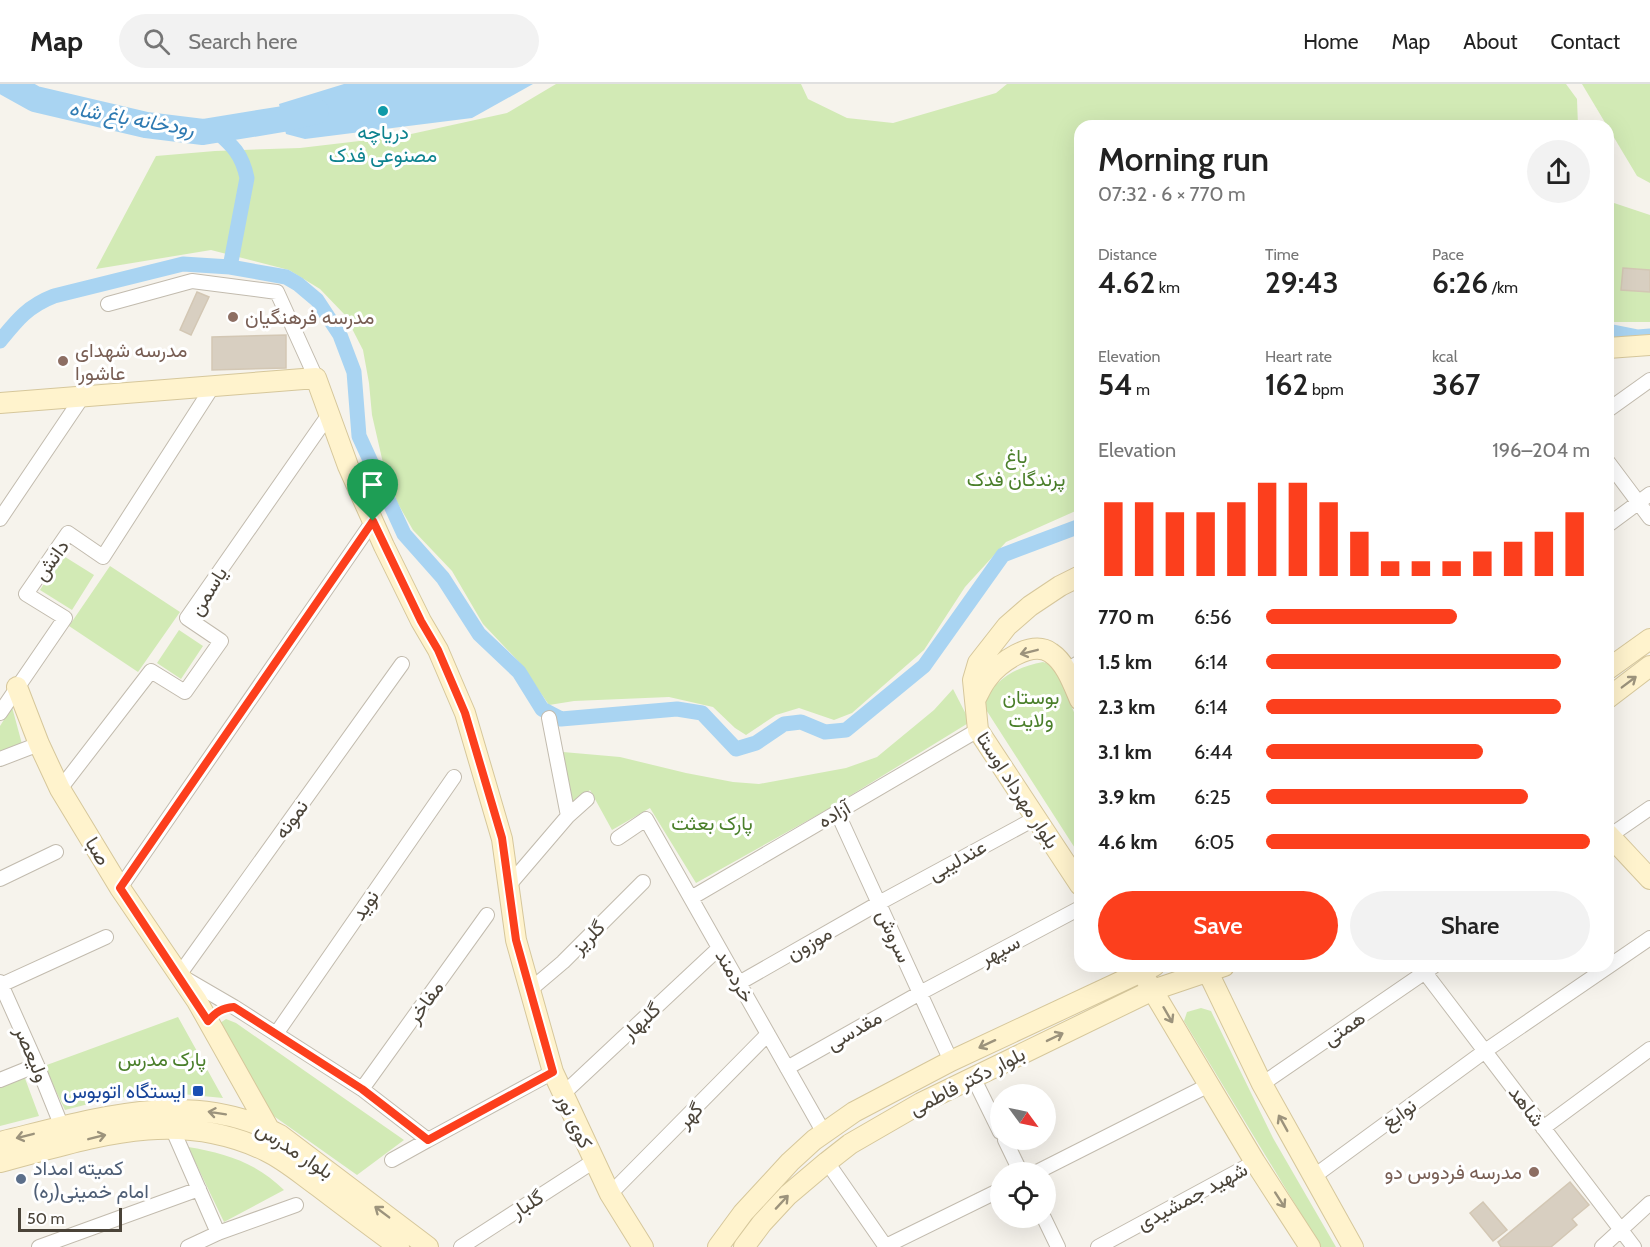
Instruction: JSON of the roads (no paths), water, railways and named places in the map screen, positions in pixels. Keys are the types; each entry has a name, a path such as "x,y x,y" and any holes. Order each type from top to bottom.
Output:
{"main road":[{"path":"1614,348 1650,345"},
{"path":"0,403 316,378"},
{"name":"کوی نور","path":"316,378 348,466 421,621 438,650 465,713 502,838 516,940 553,1072 610,1194 640,1246"},
{"name":"بلوار مهرداد اوستا","path":"1074,579 1030,606 1007,626 978,663 973,680 978,730 1074,876"},
{"path":"1614,665 1650,639"},
{"path":"974,702 986,680 995,670 1026,651 1033,649 1049,651 1073,667"},
{"path":"1614,693 1650,666"},
{"name":"صبا","path":"17,687 39,744 60,789 120,888 208,1021 269,1129"},
{"path":"1614,842 1650,879"},
{"name":"بلوار دکتر فاطمی","path":"718,1246 766,1187 824,1132 870,1103 951,1061 1136,972"},
{"path":"1146,972 1153,990 1255,1162 1310,1247"},
{"name":"بلوار دکتر فاطمی","path":"744,1247 762,1223 789,1195 850,1144 973,1077 1153,990 1202,972"},
{"path":"1215,972 1262,1084 1353,1247"},
{"name":"بلوار مدرس","path":"0,1142 134,1112 162,1109 191,1110 253,1121 269,1129 348,1198 399,1247"},
{"name":"بلوار مدرس","path":"0,1162 122,1131 172,1128 203,1130 267,1151 428,1247"}],"street":[{"path":"108,304 192,281 277,292 316,378"},
{"path":"1614,406 1650,380"},
{"name":"دانش","path":"0,713 65,618 26,594 68,533 103,557 213,386"},
{"path":"0,519 83,396"},
{"name":"یاسمن","path":"60,789 151,671 185,692 221,641 187,618 330,413"},
{"path":"1614,468 1644,499 1650,518"},
{"path":"1614,521 1644,499"},
{"path":"120,888 373,521"},
{"name":"نمونه","path":"179,975 402,664"},
{"path":"549,718 568,816"},
{"name":"آزاده","path":"691,898 978,730"},
{"path":"0,759 39,744"},
{"name":"نوید","path":"276,1034 454,777"},
{"path":"508,885 568,816 587,799"},
{"path":"1614,832 1650,808"},
{"name":"سروش","path":"837,812 951,1061"},
{"name":"عندلیبی","path":"879,903 1036,818"},
{"name":"خردمند","path":"618,838 646,819 824,1132"},
{"path":"0,879 56,852"},
{"name":"گلریز","path":"530,990 563,962 643,882"},
{"name":"موزون","path":"739,983 879,903"},
{"name":"سپهر","path":"920,993 1074,911"},
{"name":"مفاخر","path":"362,1089 487,915"},
{"path":"1,983 106,937"},
{"name":"نوابغ","path":"1614,963 1650,938"},
{"name":"گلبهار","path":"563,1094 719,948"},
{"name":"همتی","path":"1262,1084 1420,972"},
{"name":"شاهد","path":"1429,972 1485,1051 1634,1247"},
{"name":"نوابغ","path":"1313,1177 1485,1051 1600,972"},
{"path":"179,975 234,1007 362,1089 428,1140"},
{"name":"ولیعصر","path":"1,983 62,1127"},
{"name":"مقدسی","path":"787,1068 920,993"},
{"path":"208,1021 215,1013 234,1007"},
{"name":"گهر","path":"610,1194 768,1034"},
{"path":"1543,1128 1650,1049"},
{"path":"0,1080 37,1065"},
{"path":"392,1160 553,1072"},
{"path":"973,1077 990,1112"},
{"path":"1056,1162 1209,1085"},
{"path":"172,1128 218,1233"},
{"name":"گلبار","path":"461,1247 594,1161"},
{"path":"827,1162 886,1246 990,1195"},
{"name":"شهید جمشیدی","path":"1098,1247 1255,1162"},
{"path":"39,1247 199,1189"},
{"path":"1602,1247 1650,1203"},
{"path":"188,1247 218,1233 296,1205"},
{"path":"1049,1228 1058,1247"}],"water":[{"name":"دریاچه مصنوعی فدک","path":"344,84 533,84 472,118 305,139 286,134 279,104"}],"waterway":[{"name":"رودخانه باغ شاه","path":"8,84 35,99 146,125 203,132 283,119 316,111"},
{"path":"215,130 236,151 247,178 230,267"},
{"path":"0,341 24,314 37,304 54,296 183,264 230,267 286,277 298,284 317,300 340,335 354,372 359,436 404,534 443,578 479,634 519,672 542,709 561,719 677,709 702,713 736,749 756,743 784,724 801,722 825,732 846,730 924,666 1003,555 1074,528"},
{"path":"1614,332 1638,337 1650,336"}],"place":[{"name":"دریاچه مصنوعی فدک","path":"383,111"},
{"name":"مدرسه فرهنگیان","path":"233,317"},
{"name":"مدرسه شهدای عاشورا","path":"63,361"},
{"name":"ایستگاه اتوبوس","path":"198,1091"},
{"name":"مدرسه فردوس دو","path":"1534,1172"},
{"name":"کمیته امداد امام خمینی(ره)","path":"21,1179"}],"park label":[{"name":"باغ پرندگان فدک","path":"1016,468"},
{"name":"بوستان ولایت","path":"1031,708"},
{"name":"پارک بعثت","path":"712,823"},
{"name":"پارک مدرس","path":"162,1059"}]}
